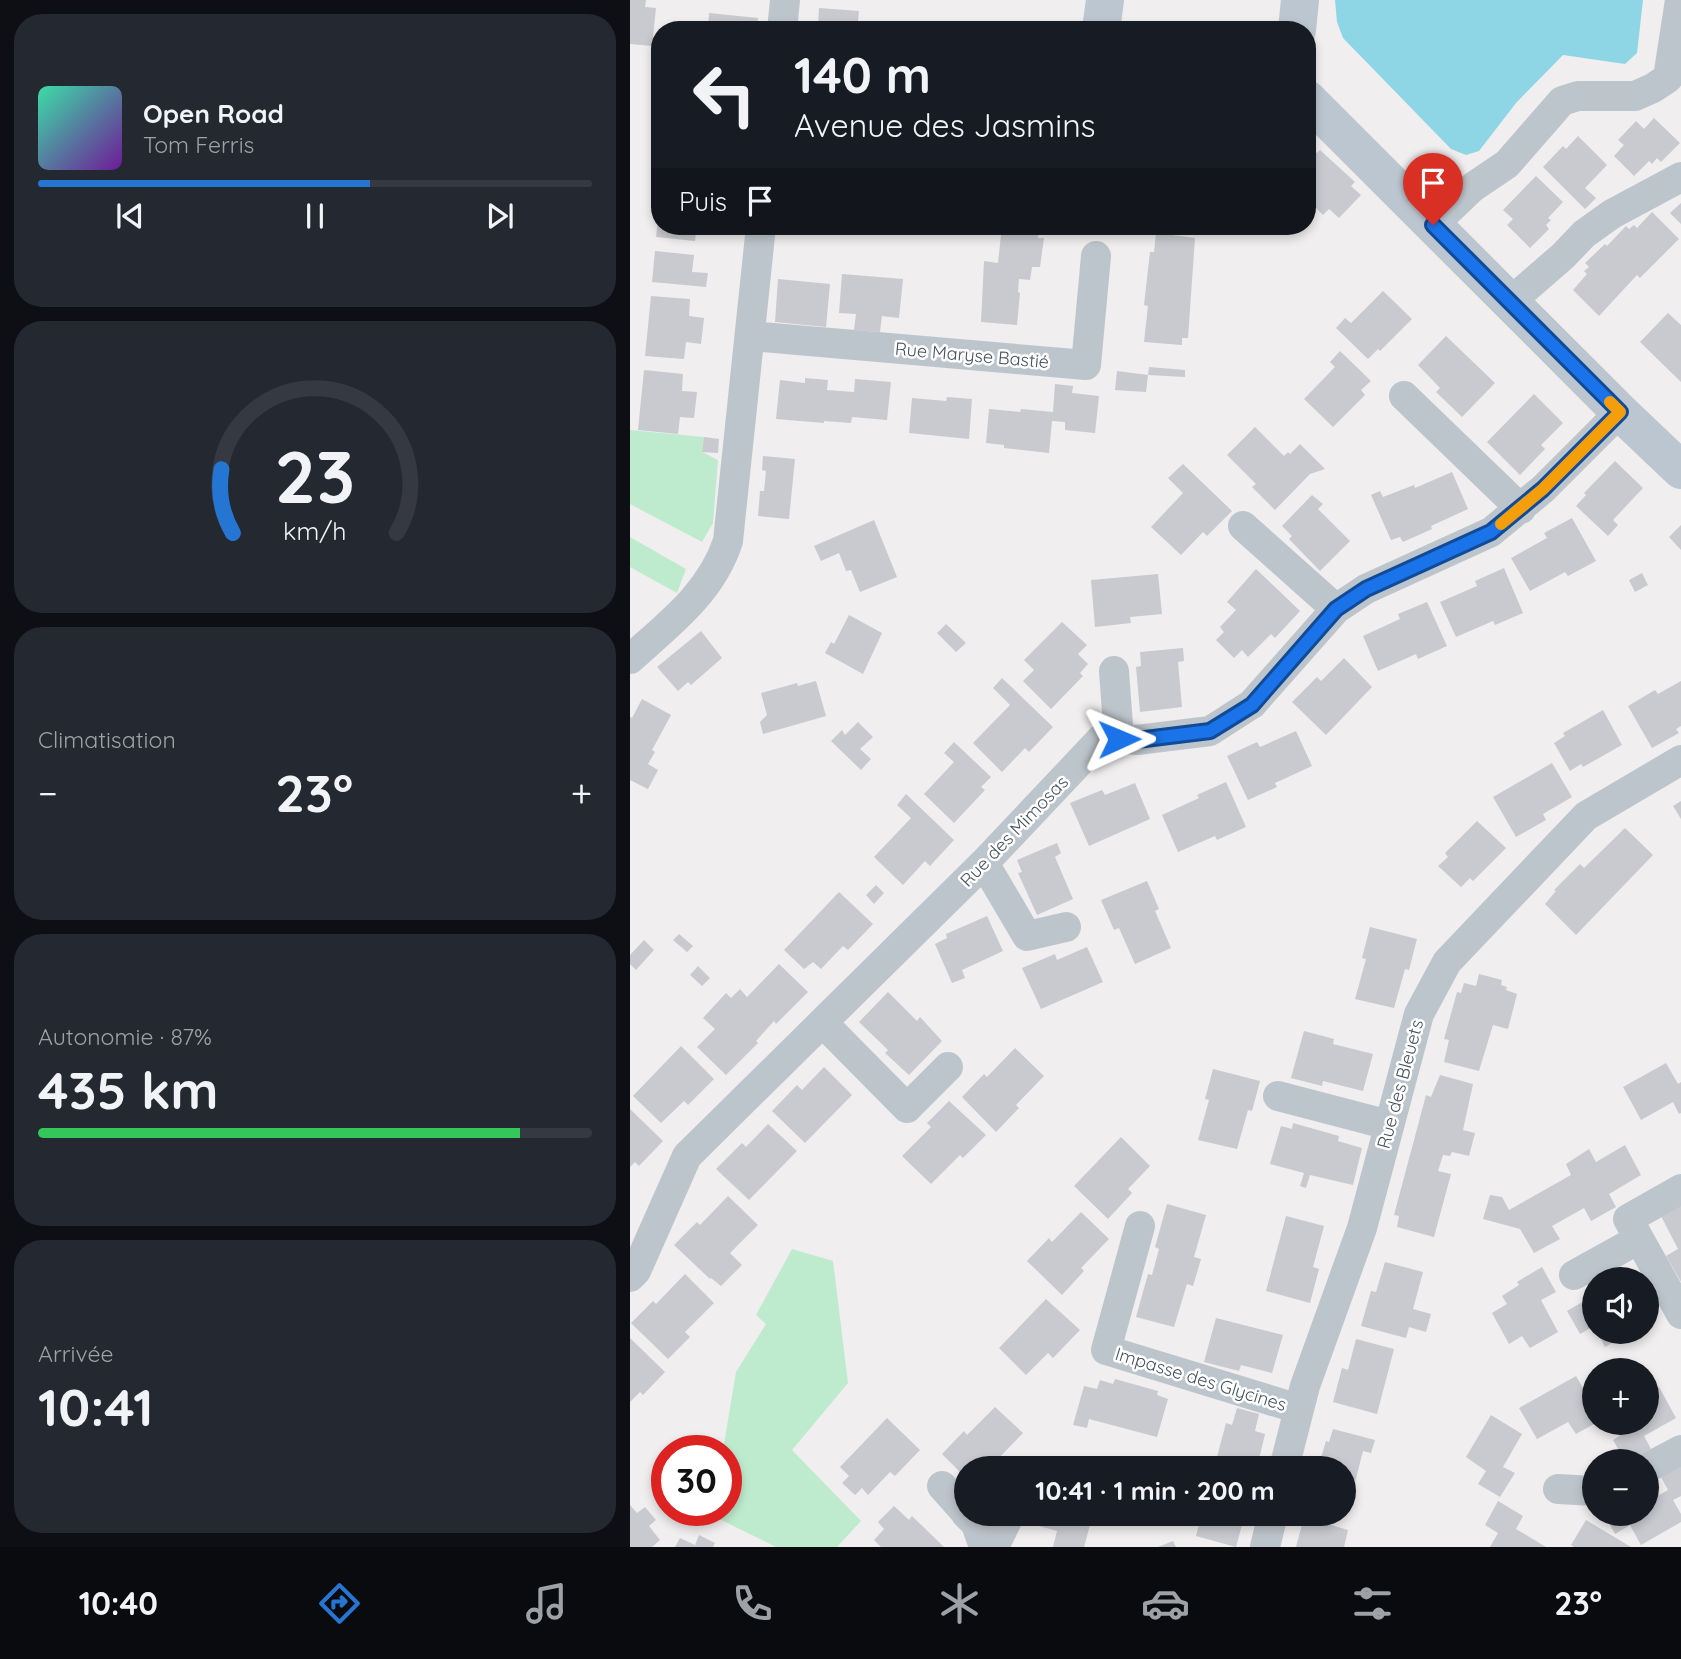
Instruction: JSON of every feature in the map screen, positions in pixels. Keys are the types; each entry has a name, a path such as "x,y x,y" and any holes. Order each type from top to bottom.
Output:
{"street":[{"path":"783,21 785,0"},
{"path":"1102,21 1105,0"},
{"path":"1298,21 1300,0"},
{"path":"1433,225 1473,187 1507,164 1562,101 1578,96 1635,96 1668,78 1680,0"},
{"path":"1316,108 1681,470"},
{"path":"1510,302 1584,234 1612,214 1681,177"},
{"path":"630,659 684,611 702,591 723,554 727,541 760,235"},
{"name":"Rue Maryse Bastié","path":"750,336 1086,365 1096,256"},
{"path":"1404,396 1521,509"},
{"name":"Rue des Mimosas","path":"630,1277 636,1270 687,1156 984,863 1103,737 1137,740 1210,731 1252,705 1336,609 1366,589 1491,532 1543,489 1620,412"},
{"path":"1243,526 1336,609"},
{"path":"1114,671 1119,739"},
{"name":"Rue des Bleuets","path":"1287,1456 1305,1386 1362,1228 1419,1014 1447,962 1586,816 1681,760"},
{"path":"984,863 1027,936 1066,927"},
{"path":"822,1023 907,1108 948,1067"},
{"path":"1278,1096 1389,1125"},
{"path":"1574,1275 1681,1189"},
{"name":"Impasse des Glycines","path":"1140,1226 1106,1350 1299,1409"},
{"path":"1634,1229 1681,1314"},
{"path":"1659,1462 1681,1450"},
{"path":"942,1486 954,1500"},
{"path":"1558,1489 1582,1490"},
{"path":"977,1526 985,1547"},
{"path":"994,1547 1004,1526"},
{"path":"1265,1547 1270,1526"}],"green space":[{"path":"630,430 704,437 702,452 718,460 713,523 702,542 630,504"},
{"path":"630,537 686,569 677,593 630,567"},
{"path":"792,1249 833,1261 848,1383 792,1450 861,1521 837,1547 776,1547 733,1526 742,1526 742,1435 726,1435 736,1372 766,1324 756,1315"}],"water":[{"path":"1335,0 1643,0 1637,53 1625,64 1563,55 1516,103 1479,151 1466,155 1451,149 1343,38 1337,22"}],"building":[{"path":"630,0 646,0 645,7 656,8 655,21 651,21 651,46 630,44"},
{"path":"819,8 859,11 858,21 818,21"},
{"path":"709,13 758,18 758,21 709,21"},
{"path":"1654,118 1680,143 1661,162 1657,158 1652,164 1649,161 1634,176 1614,156 1624,145 1618,140 1636,121 1644,129"},
{"path":"1578,136 1607,165 1585,188 1596,198 1585,209 1543,167 1563,146 1566,149"},
{"path":"1320,150 1355,182 1351,186 1361,195 1339,218 1329,209 1323,215 1316,208 1316,152"},
{"path":"1536,176 1563,202 1548,218 1551,220 1546,225 1549,229 1530,248 1507,225 1513,219 1503,210"},
{"path":"1681,203 1681,224 1670,213"},
{"path":"1652,212 1679,239 1640,278 1637,275 1599,316 1573,290 1587,274 1584,271 1589,267 1585,263 1605,244 1607,246 1626,226 1629,229 1634,225 1637,228"},
{"path":"656,235 696,235 695,241"},
{"path":"1001,235 1038,235 1038,238 1044,238 1040,267 1032,267 1030,280 1019,279 1017,325 981,322 984,261 998,263"},
{"path":"1156,235 1195,238 1188,338 1182,338 1182,345 1144,342 1148,306 1144,305 1150,252 1154,252"},
{"path":"655,251 694,255 692,272 708,273 706,287 652,282"},
{"path":"842,274 903,279 899,318 882,316 880,332 854,330 856,314 839,313"},
{"path":"778,279 830,284 826,327 775,322"},
{"path":"1383,291 1412,319 1380,351 1378,349 1368,359 1336,328 1345,318 1351,323"},
{"path":"651,296 690,299 689,316 704,318 701,344 686,342 684,359 645,356"},
{"path":"1668,313 1681,325 1681,382 1640,342"},
{"path":"1446,336 1495,383 1462,417 1436,392 1440,388 1418,365"},
{"path":"1340,351 1371,381 1361,390 1365,395 1333,427 1304,399 1335,367 1330,362"},
{"path":"1149,367 1185,370 1185,377 1148,375"},
{"path":"644,370 683,374 682,391 697,392 694,418 680,417 678,434 638,430"},
{"path":"1117,371 1148,375 1146,392 1115,390"},
{"path":"805,378 828,380 827,390 854,392 855,379 891,382 887,420 852,417 851,423 824,423 776,419 780,380 805,383"},
{"path":"1055,384 1073,386 1072,393 1099,396 1095,433 1065,430 1065,422 1052,421 1049,453 1004,448 1004,445 986,443 989,409 1053,412"},
{"path":"1534,394 1563,423 1541,445 1545,449 1520,475 1487,442"},
{"path":"947,397 972,399 969,439 909,433 912,398 946,401"},
{"path":"1255,427 1284,456 1300,444 1325,469 1310,474 1275,510 1252,487 1256,484 1227,455"},
{"path":"704,437 719,439 718,453 702,452"},
{"path":"763,456 795,459 789,519 758,516 760,491 764,491 766,471 762,470"},
{"path":"1615,461 1643,488 1613,520 1618,525 1608,536 1576,506 1586,495 1584,493"},
{"path":"1183,464 1232,511 1207,536 1203,532 1181,555 1151,527 1183,493 1168,478"},
{"path":"1452,472 1468,509 1403,542 1400,537 1391,540 1371,495 1380,491 1383,497 1414,485 1415,488"},
{"path":"1312,495 1323,504 1318,509 1350,541 1320,571 1289,539 1292,536 1282,526"},
{"path":"1572,518 1596,561 1568,576 1565,572 1530,591 1511,558 1547,538 1544,533"},
{"path":"874,520 897,577 860,592 851,570 846,571 839,553 821,561 814,546"},
{"path":"1681,525 1681,550 1669,537"},
{"path":"1504,568 1523,613 1495,625 1493,621 1456,637 1440,602 1477,586 1475,581"},
{"path":"1256,569 1300,611 1275,638 1271,634 1248,657 1242,650 1234,658 1216,640 1224,632 1220,627 1236,610 1227,602"},
{"path":"1642,573 1648,585 1635,592 1629,580"},
{"path":"1158,574 1162,614 1130,617 1131,623 1095,627 1091,580"},
{"path":"1427,602 1447,646 1418,659 1416,654 1378,671 1363,636 1400,619 1398,614"},
{"path":"849,615 882,633 863,674 825,653 831,642 834,644"},
{"path":"1062,622 1087,645 1078,654 1088,664 1080,673 1083,676 1051,709 1023,681 1034,670 1024,660"},
{"path":"946,624 966,643 956,652 937,633"},
{"path":"701,631 722,658 691,685 688,682 678,691 657,667"},
{"path":"1183,648 1184,661 1178,662 1182,707 1140,712 1136,667 1141,666 1140,652"},
{"path":"1344,658 1372,687 1326,735 1292,702 1317,677 1321,681"},
{"path":"1002,678 1053,727 1029,752 1025,748 1002,772 973,743 1010,705 993,688"},
{"path":"816,681 826,716 763,734 760,722 767,715 761,693"},
{"path":"1681,681 1681,726 1676,729 1679,733 1652,748 1628,706 1655,690 1658,694"},
{"path":"642,699 671,715 652,750 655,752 648,764 658,770 648,789 630,780 630,717 632,718"},
{"path":"1603,710 1622,745 1583,767 1581,764 1570,771 1554,743 1565,736 1563,733"},
{"path":"858,722 873,737 860,749 871,759 861,770 831,741 842,730 845,735"},
{"path":"1296,731 1312,766 1275,783 1277,787 1248,800 1227,756 1257,742 1260,747"},
{"path":"954,742 991,777 981,787 985,790 954,823 924,794 954,762 944,753"},
{"path":"1552,763 1572,797 1543,814 1546,820 1516,837 1493,797"},
{"path":"1226,782 1246,827 1217,840 1215,836 1178,852 1162,815"},
{"path":"1135,783 1150,819 1089,846 1070,803 1102,790 1105,795"},
{"path":"906,794 954,840 930,866 925,861 903,885 874,857 911,818 897,805"},
{"path":"1681,801 1681,819 1673,806"},
{"path":"1477,821 1506,848 1473,881 1470,878 1461,887 1438,866 1448,857 1445,853"},
{"path":"1625,828 1653,855 1576,935 1545,904 1556,891 1554,890 1580,864 1584,868"},
{"path":"1057,843 1061,853 1055,857 1073,899 1037,915 1018,873 1022,872 1017,860"},
{"path":"1147,881 1159,909 1155,911 1171,948 1135,964 1119,928 1114,930 1101,900"},
{"path":"876,885 884,893 874,904 866,895"},
{"path":"839,892 873,924 848,950 843,946 821,969 813,962 804,969 784,950"},
{"path":"987,916 1003,951 962,970 965,978 952,983 935,944 947,938 946,934"},
{"path":"1370,927 1417,939 1409,970 1405,969 1394,1008 1355,999 1366,959 1362,958"},
{"path":"679,934 693,946 687,952 673,940"},
{"path":"644,940 654,950 636,970 630,964 630,955"},
{"path":"1087,947 1103,982 1041,1009 1022,968 1055,954 1057,960"},
{"path":"779,964 808,992 776,1024 774,1021 756,1041 758,1043 726,1075 697,1047 715,1029 703,1018 726,993 731,998 740,989 747,997"},
{"path":"698,966 710,978 702,986 690,975"},
{"path":"1479,974 1502,980 1501,985 1507,987 1506,990 1517,994 1508,1029 1493,1025 1479,1071 1444,1062 1449,1040 1444,1039 1457,992 1461,993 1464,983 1476,986"},
{"path":"888,992 917,1021 920,1017 942,1041 909,1075 885,1053 888,1050 859,1022"},
{"path":"1304,1031 1334,1039 1333,1044 1373,1054 1363,1091 1323,1081 1322,1086 1291,1078"},
{"path":"681,1046 714,1079 688,1105 684,1101 661,1123 633,1096"},
{"path":"1015,1048 1044,1076 1016,1105 1019,1108 996,1132 962,1097 984,1074 987,1077"},
{"path":"1666,1063 1678,1084 1681,1082 1681,1113 1679,1114 1673,1102 1641,1120 1623,1087"},
{"path":"824,1067 852,1095 805,1143 772,1111 797,1085 802,1090"},
{"path":"1213,1069 1260,1081 1237,1149 1198,1140 1209,1100 1205,1099"},
{"path":"1440,1075 1473,1084 1463,1130 1475,1133 1469,1156 1452,1152 1450,1156 1443,1155 1438,1171 1451,1174 1434,1237 1397,1227 1399,1216 1394,1215 1426,1095 1431,1097"},
{"path":"949,1101 986,1135 963,1158 960,1155 931,1184 902,1156 931,1127 927,1123"},
{"path":"630,1109 663,1141 639,1166 635,1162 630,1167"},
{"path":"1293,1123 1339,1136 1338,1141 1362,1148 1353,1185 1310,1175 1306,1188 1300,1186 1304,1173 1270,1164 1281,1126 1292,1129"},
{"path":"768,1124 797,1151 749,1200 716,1169 742,1143 746,1147"},
{"path":"1121,1137 1150,1166 1128,1189 1132,1193 1108,1219 1074,1186"},
{"path":"1625,1145 1641,1175 1609,1194 1616,1207 1591,1221 1584,1208 1552,1226 1560,1239 1534,1253 1520,1229 1483,1219 1490,1195 1502,1197 1509,1210 1571,1175 1566,1164 1589,1149 1596,1162"},
{"path":"728,1196 758,1225 730,1253 742,1265 721,1286 674,1245 697,1222 700,1225"},
{"path":"1167,1204 1206,1215 1194,1257 1201,1259 1193,1286 1187,1284 1174,1327 1136,1317 1148,1274 1152,1275 1159,1249 1155,1247"},
{"path":"1681,1204 1681,1282 1666,1256 1678,1249 1661,1216"},
{"path":"1081,1212 1109,1239 1081,1268 1084,1271 1062,1295 1027,1261 1049,1238 1052,1242"},
{"path":"1286,1216 1324,1226 1313,1267 1319,1269 1310,1303 1266,1291"},
{"path":"1385,1262 1423,1272 1413,1309 1431,1314 1426,1332 1409,1327 1406,1338 1361,1326 1371,1291 1376,1292"},
{"path":"1542,1267 1556,1292 1541,1300 1558,1332 1530,1348 1522,1336 1509,1344 1492,1313 1507,1304 1502,1296 1519,1285 1517,1282"},
{"path":"685,1274 714,1303 685,1332 690,1337 668,1359 631,1323 653,1301 656,1304"},
{"path":"1046,1299 1080,1330 1053,1358 1048,1353 1026,1375 999,1348"},
{"path":"1582,1302 1582,1333 1580,1334 1567,1311"},
{"path":"1216,1318 1283,1335 1272,1373 1241,1365 1239,1371 1204,1362"},
{"path":"630,1338 665,1372 643,1395 640,1392 630,1402"},
{"path":"1356,1339 1394,1349 1377,1414 1333,1402 1342,1368 1348,1370"},
{"path":"1576,1376 1582,1386 1582,1431 1576,1434 1568,1422 1537,1439 1519,1408"},
{"path":"1115,1379 1158,1391 1157,1395 1168,1399 1157,1437 1089,1419 1087,1428 1073,1425 1084,1386 1097,1389 1100,1380 1113,1384"},
{"path":"1659,1387 1676,1418 1659,1428"},
{"path":"995,1407 1023,1433 1001,1456 954,1456 954,1466 942,1454 964,1431 967,1435"},
{"path":"1237,1408 1259,1414 1255,1431 1265,1434 1260,1456 1217,1456 1226,1423 1232,1425"},
{"path":"1491,1415 1522,1434 1503,1467 1515,1473 1500,1497 1478,1484 1486,1471 1466,1457"},
{"path":"887,1418 920,1450 895,1476 890,1472 868,1495 862,1488 855,1495 842,1483 849,1476 840,1467"},
{"path":"1333,1429 1375,1440 1371,1453 1363,1451 1356,1479 1356,1456 1322,1456 1326,1441 1329,1442"},
{"path":"1621,1435 1646,1435 1651,1449 1618,1449 1613,1440"},
{"path":"1681,1466 1681,1496 1673,1500 1681,1514 1681,1522 1641,1545 1631,1526 1659,1526 1659,1495 1668,1490 1661,1477"},
{"path":"1498,1501 1523,1516 1516,1529 1546,1547 1490,1547 1498,1533 1485,1525"},
{"path":"630,1505 637,1513 645,1507 651,1514 649,1526 660,1540 652,1547 630,1547"},
{"path":"894,1506 909,1520 912,1516 944,1547 881,1547 874,1540 884,1529 878,1522"},
{"path":"1039,1526 1090,1526 1084,1547 1053,1547 1057,1531"},
{"path":"1199,1526 1242,1526 1236,1547 1196,1536"},
{"path":"1302,1526 1334,1526 1348,1530 1344,1547 1296,1547"},
{"path":"1582,1526 1596,1526 1631,1547 1574,1547 1571,1545"},
{"path":"1611,1526 1628,1526 1615,1534"},
{"path":"699,1535 715,1543 713,1547 675,1547 680,1538 695,1545"},
{"path":"1173,1541 1176,1547 1158,1547"}],"slow traffic":[{"path":"1501,524 1543,489 1620,412 1610,402"}],"route":[{"path":"1119,739 1137,740 1210,731 1252,705 1336,609 1366,589 1491,532 1543,489 1620,412 1433,225"}]}
